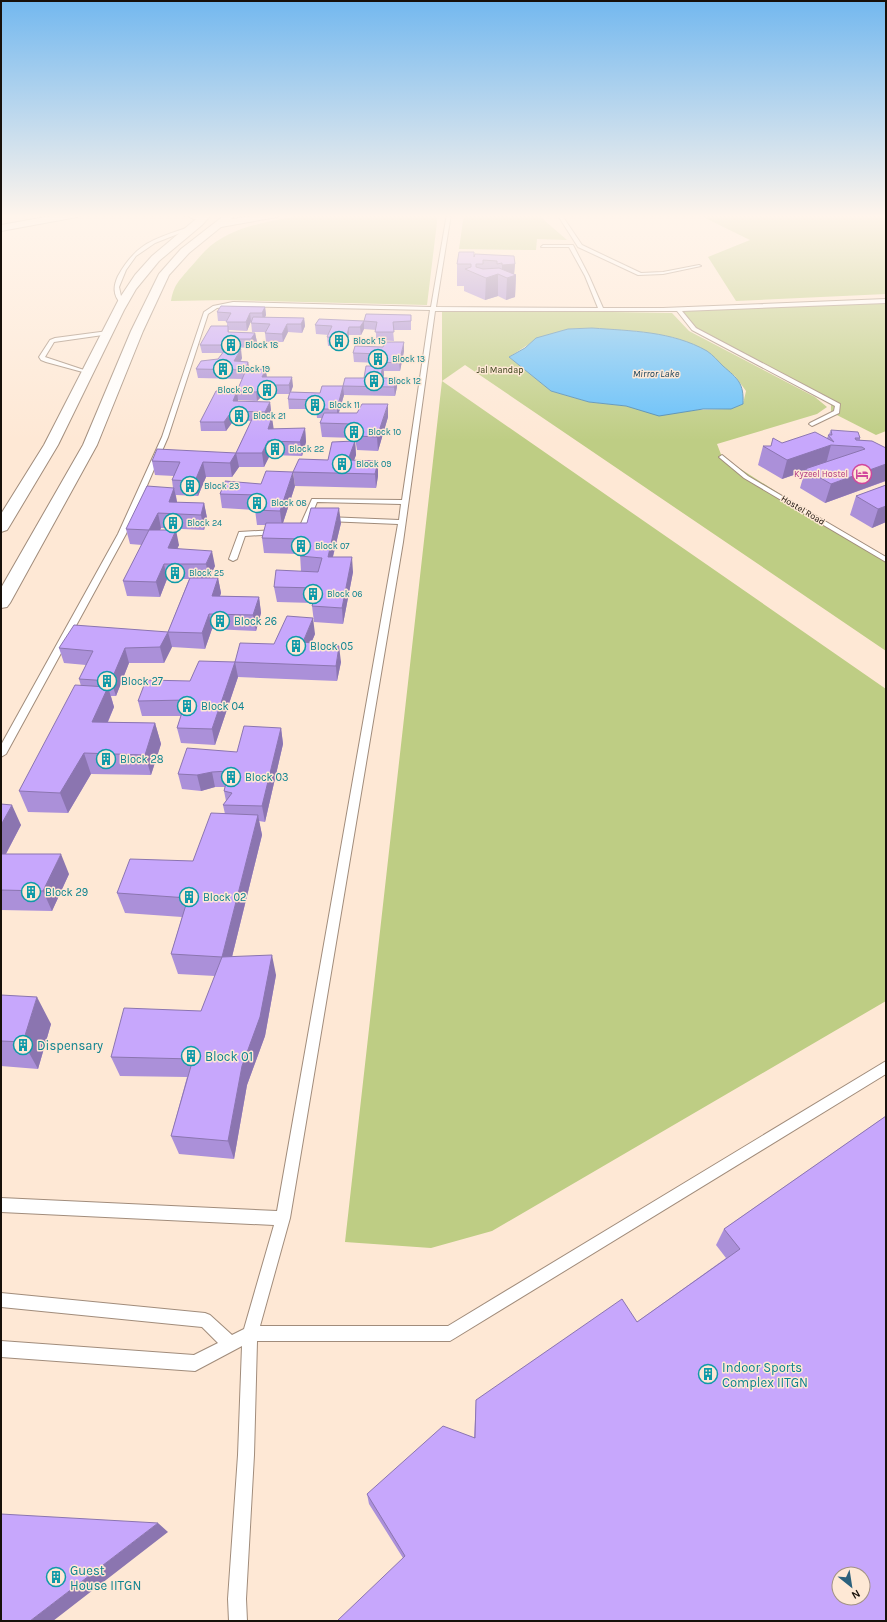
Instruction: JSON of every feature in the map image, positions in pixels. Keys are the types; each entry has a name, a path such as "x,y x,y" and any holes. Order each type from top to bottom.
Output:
{"street":[{"path":"1,527 51,445 114,319 133,290"},
{"path":"1,603 90,445 137,331 157,290"},
{"path":"108,333 137,331"}],"lane":[{"path":"115,290 118,298 123,303"},
{"path":"238,1621 237,1599 246,1455 250,1334 283,1218 401,522 436,290"},
{"path":"593,290 601,310"},
{"path":"1,754 122,534 165,437 206,313 210,309 218,306 233,304 433,309 678,309 886,300"},
{"path":"678,309 694,329 838,405 837,412 812,424"},
{"path":"88,372 48,361 42,357 52,341 57,339 108,333"},
{"name":"Hostel Road","path":"722,457 746,476 886,560"},
{"path":"314,519 314,500 404,502"},
{"path":"233,559 242,534 299,532 314,519 401,522"},
{"path":"1,1350 195,1363 250,1334 450,1333 886,1067"},
{"path":"1,1205 283,1218"},
{"path":"1,1300 205,1320 231,1344"}],"green space":[{"path":"174,290 429,290 427,305 226,300 171,301"},
{"path":"729,290 886,290 886,294 736,301"},
{"path":"886,303 886,431 876,435 831,412 831,400 690,326 678,309"},
{"name":"Jal Mandap","path":"442,309 672,313 689,331 815,397 827,407 817,414 717,444 722,457 886,562 886,651 465,365 442,381","holes":["592,328 636,331 676,338 735,376 746,391 743,404 731,409 697,410 659,415 626,406 589,402 551,391 509,357 540,337 568,329"]},
{"path":"442,381 886,689 886,1001 492,1231 431,1248 345,1242"}],"water":[{"name":"Mirror Lake","path":"592,328 651,333 680,339 694,344 707,351 733,374 741,386 743,404 731,409 703,409 659,416 626,406 589,402 551,391 509,357 525,348 536,338 568,329"}],"building":[{"path":"221,306 265,307 262,313 250,313 246,322 226,322 231,313 217,312"},
{"path":"366,314 411,315 411,321 393,322 394,332 375,332 377,322 364,321"},
{"path":"253,317 304,318 301,324 287,324 282,334 265,333 270,324 251,323"},
{"path":"319,319 364,321 360,327 349,327 346,338 327,337 332,326 315,325"},
{"path":"211,326 228,326 228,332 255,333 251,339 225,339 222,345 200,345"},
{"path":"385,342 404,342 399,363 380,362 381,354 353,353 355,346 383,347"},
{"path":"241,349 234,361 248,362 246,370 196,369 201,361 218,359 225,350"},
{"path":"366,366 383,366 380,378 397,378 394,387 343,386 345,378 364,378"},
{"path":"266,369 262,377 292,377 289,385 263,385 256,392 237,391 246,370"},
{"path":"322,386 343,386 337,409 316,409 319,400 288,399 290,392 320,393"},
{"path":"216,391 237,391 233,401 270,402 265,412 232,411 224,422 200,422"},
{"path":"362,404 388,404 377,437 356,436 360,431 355,430 354,424 320,423 324,413 357,413"},
{"path":"253,417 272,417 268,429 305,428 300,442 268,441 262,453 236,453"},
{"path":"831,430 858,432 860,438 855,438 856,440 872,441 886,448 886,464 831,484 805,469 865,449 862,447 831,445 787,460 763,446 771,446 773,438 782,443 815,432 834,442 828,435 832,435"},
{"path":"355,441 348,460 378,461 375,474 293,472 299,459 328,460 332,442"},
{"path":"157,449 236,453 230,463 203,462 195,481 172,480 180,462 152,461"},
{"path":"266,471 293,472 280,511 254,510 259,495 220,494 225,481 261,484"},
{"path":"886,485 886,506 878,509 856,496"},
{"path":"147,486 174,488 169,502 204,503 201,515 158,513 149,530 126,529"},
{"path":"311,508 339,508 328,557 352,557 342,608 312,606 318,588 274,587 276,570 318,572 322,558 300,556 302,539 262,538 266,523 307,523"},
{"path":"149,530 176,530 168,548 212,551 206,564 164,564 156,582 123,581"},
{"path":"190,578 218,578 212,596 259,597 253,615 209,614 202,633 168,632"},
{"path":"287,616 313,618 303,642 339,646 336,666 235,662 240,643 274,644"},
{"path":"74,625 168,632 160,647 125,648 111,681 79,679 93,651 59,648"},
{"path":"199,661 235,662 212,729 177,728 186,700 138,701 146,680 190,681"},
{"path":"75,685 108,687 92,722 155,723 145,755 84,753 60,793 19,791"},
{"path":"244,726 281,728 262,806 223,805 232,793 224,791 229,771 197,775 178,774 187,748 237,752"},
{"path":"1,804 12,805 1,825"},
{"name":"Block 02","path":"211,813 258,815 222,957 171,954 188,898 117,893 130,859 193,861"},
{"path":"1,854 61,854 43,891 1,890"},
{"name":"Block 01","path":"272,955 260,1017 242,1066 228,1141 171,1136 193,1059 111,1057 124,1008 201,1011 222,957"},
{"path":"1,995 37,997 23,1042 1,1041"},
{"name":"Indoor Sports Complex IITGN","path":"886,1116 886,1621 337,1621 405,1556 367,1494 443,1426 475,1438 476,1400 622,1299 637,1322 740,1249 724,1229"},
{"name":"Guest House IITGN","path":"1,1514 158,1523 30,1621 1,1621"}],"place":[{"name":"Block 15","path":"339,341"},
{"name":"Block 18","path":"231,345"},
{"name":"Block 13","path":"378,359"},
{"name":"Block 19","path":"223,369"},
{"name":"Block 12","path":"374,381"},
{"name":"Block 20","path":"267,390"},
{"name":"Block 11","path":"315,405"},
{"name":"Block 21","path":"239,416"},
{"name":"Block 10","path":"354,432"},
{"name":"Block 22","path":"275,449"},
{"name":"Block 09","path":"342,464"},
{"name":"Kyzeel Hostel","path":"862,474"},
{"name":"Block 23","path":"190,486"},
{"name":"Block 08","path":"257,503"},
{"name":"Block 24","path":"173,523"},
{"name":"Block 07","path":"301,546"},
{"name":"Block 25","path":"175,573"},
{"name":"Block 06","path":"313,594"},
{"name":"Block 26","path":"220,621"},
{"name":"Block 05","path":"296,646"},
{"name":"Block 27","path":"107,681"},
{"name":"Block 04","path":"187,706"},
{"name":"Block 28","path":"106,759"},
{"name":"Block 03","path":"231,777"},
{"name":"Block 29","path":"31,892"},
{"name":"Block 02","path":"189,897"},
{"name":"Dispensary","path":"23,1045"},
{"name":"Block 01","path":"191,1056"},
{"name":"Indoor Sports Complex IITGN","path":"708,1374"},
{"name":"Guest House IITGN","path":"56,1577"}]}
